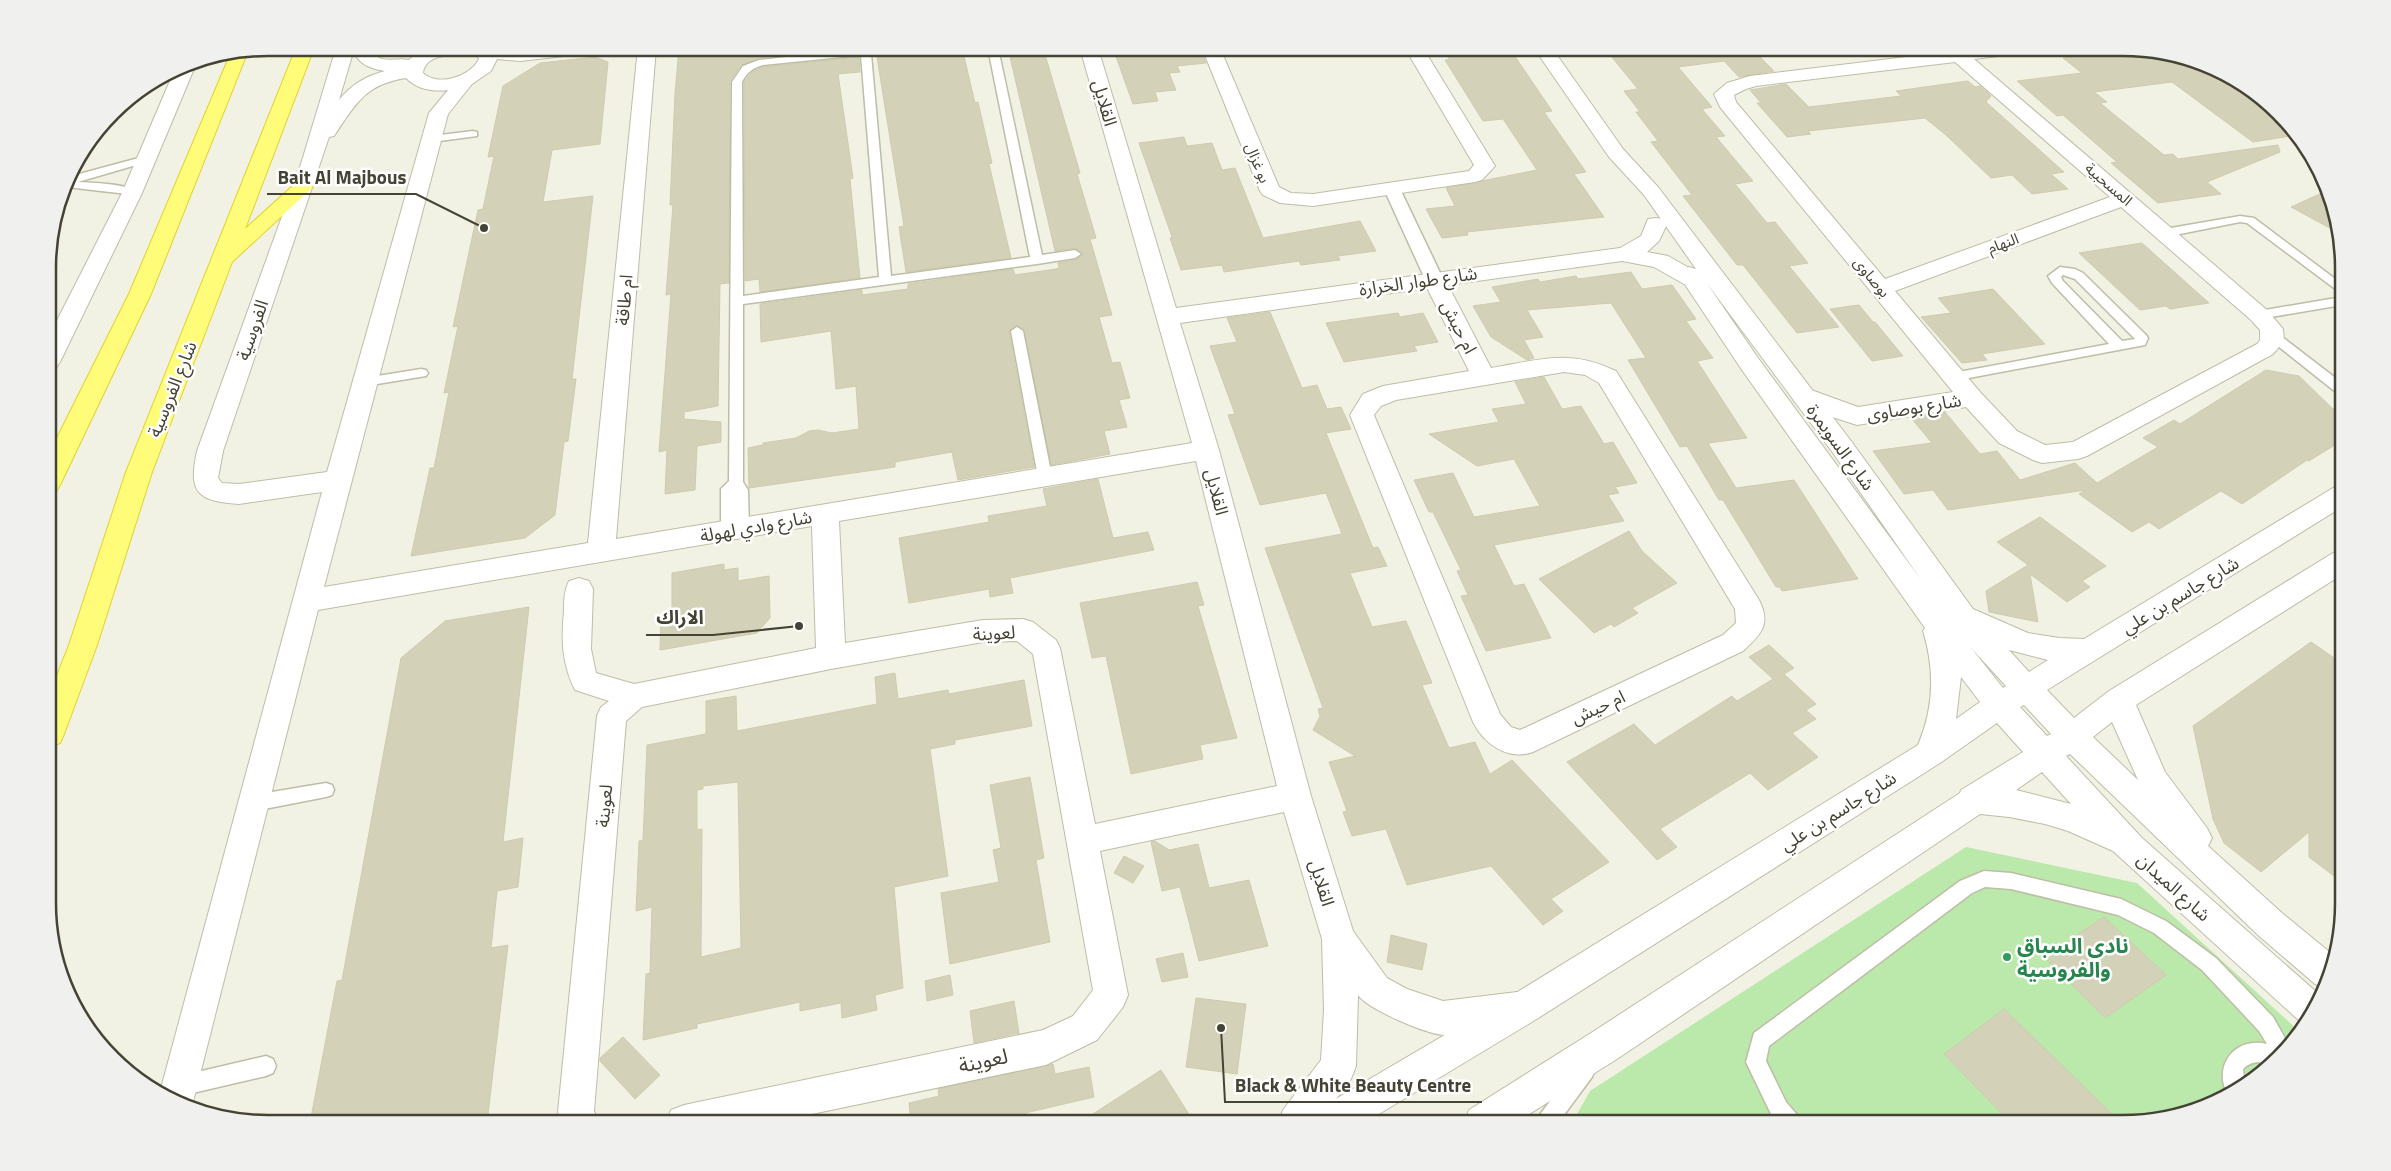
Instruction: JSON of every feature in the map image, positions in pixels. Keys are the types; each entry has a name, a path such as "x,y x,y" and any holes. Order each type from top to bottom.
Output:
{"highway":[{"name":"شارع الفروسية","path":"56,716 83,645 138,472 302,56"},
{"path":"56,467 140,294 236,59"},
{"path":"223,260 303,187"}],"street":[{"name":"الفروسية","path":"338,480 239,494 224,494 206,484 204,479 210,451 316,148 343,56"},
{"path":"365,56 368,60 381,66 418,73 444,84 466,79 481,71 476,56"},
{"path":"316,148 339,114 364,84 382,76 418,73 432,56"},
{"name":"ام طاقة","path":"601,552 646,56"},
{"name":"القلايل","path":"1091,56 1206,450 1295,796 1339,939 1341,1010 1338,1066 1302,1115"},
{"name":"بو غزال","path":"1214,56 1270,191 1286,199 1312,200 1476,176 1486,166 1419,56"},
{"name":"شارع السويمرة","path":"1549,56 1616,153 1651,191 1842,447 1999,705 2042,754"},
{"name":"المسحبية","path":"1958,56 2126,198 2259,315"},
{"name":"بوصاوى","path":"1958,56 1746,82 1730,87 1724,94 1727,103 1953,377 2008,438 2042,454 2078,450 2265,349 2273,336"},
{"path":"418,73 439,113"},
{"path":"56,346 132,193 183,74"},
{"path":"177,1094 338,480 439,113 466,79"},
{"name":"شارع السويمرة","path":"1616,153 1635,193 1750,364 1944,612 1983,642 2072,736"},
{"path":"1392,189 1434,279"},
{"name":"النهام","path":"1881,288 2126,198"},
{"name":"شارع طوار الخرارة","path":"1167,317 1622,254 1643,246 1650,240 1656,224"},
{"path":"1622,254 1660,261 1692,279"},
{"name":"ام حيش","path":"1434,279 1483,376"},
{"path":"2259,315 2271,329 2273,336"},
{"name":"ام حيش","path":"1564,364 1590,368 1608,377 1749,608 1750,627 1733,643 1522,743 1501,737 1488,722 1362,415 1372,400 1392,392 1483,376 1564,364"},
{"name":"شارع بوصاوى","path":"1804,395 1829,407 1856,416 1971,398"},
{"name":"شارع بوصاوى","path":"1842,447 1845,429 1856,416"},
{"name":"شارع وادي لهولة","path":"306,601 1206,450"},
{"name":"شارع جاسم بن علي","path":"1343,1115 1523,1008 1929,754 1999,705 2335,499"},
{"path":"825,514 831,657"},
{"path":"1495,1115 1604,1046 1972,800 2072,736 2119,700 2335,564"},
{"path":"579,589 576,650 579,670 585,682 634,696"},
{"path":"1929,754 1939,732 1945,709 1946,685 1941,645 1944,612 1978,624 2023,644 2069,651 2090,650"},
{"name":"لعوينة","path":"577,1115 576,1112 612,716 634,696 831,657 983,631 1023,630 1046,648 1111,995 1085,1028 1046,1046 722,1115"},
{"path":"2119,700 2137,748 2162,792 2199,841 2222,880"},
{"path":"2072,736 2222,880 2322,963"},
{"name":"شارع الميدان","path":"2042,754 2131,848 2307,1007"},
{"path":"1082,841 1295,796"},
{"path":"1972,800 2024,804 2050,811 2104,833 2131,848"},
{"name":"القلايل","path":"1339,939 1375,990 1399,1003 1443,1018 1523,1008"}],"lane":[{"path":"735,529 728,489 736,483 738,82 745,68 763,62 819,56"},
{"path":"866,56 885,281"},
{"path":"995,56 1037,260"},
{"path":"432,139 473,134"},
{"path":"76,179 116,170 146,159"},
{"path":"73,185 106,187 132,193"},
{"path":"2166,233 2240,219 2250,220 2259,224 2335,284"},
{"path":"738,301 1075,254"},
{"path":"1953,377 2141,342 2142,338 2079,276 2071,272 2060,271 2054,276 2058,283 2119,346"},
{"path":"2259,315 2335,302"},
{"path":"1017,331 1045,477"},
{"path":"2273,336 2335,385"},
{"path":"365,382 421,374"},
{"path":"254,803 326,790"},
{"path":"1784,1115 1779,1109 1756,1062 1761,1040 1966,887 1984,879 2011,881 2121,907 2160,926 2209,964 2266,1024 2279,1047"},
{"path":"1552,1115 1604,1046"},
{"path":"2233,1084 2232,1065 2244,1054 2263,1052 2271,1055"},
{"path":"177,1094 266,1066"}],"green space":[{"name":"نادي السباق والفروسية","path":"1966,847 2137,883 2295,1027 2273,1053 2241,1079 2217,1093 2191,1104 2151,1113 2123,1115 1576,1115 1590,1091"}],"building":[{"path":"678,56 777,56 758,58 741,65 730,81 729,283 720,284 718,406 684,412 684,419 721,422 721,442 697,446 695,490 665,494 667,450 659,452 671,294 666,295 673,205 670,205"},
{"path":"964,56 975,103 978,102 992,163 989,164 1011,258 906,272 899,227 904,226 877,57"},
{"path":"1010,56 1045,56 1080,173 1077,174 1096,238 1090,239 1112,315 1099,317 1112,363 1120,362 1130,398 1119,400 1127,427 1104,431 1110,454 1051,465 1025,331 1016,325 1009,331 1034,467 958,480 952,452 895,462 895,467 749,488 748,448 763,445 763,443 796,438 809,431 818,430 832,433 859,429 856,386 836,389 831,331 761,342 760,304 862,290 862,295 908,289 908,284 1013,269 1015,275 1056,269 1059,268 1058,263 1075,260 1083,255 1075,248 1055,251"},
{"path":"1116,56 1203,56 1206,63 1177,66 1180,72 1169,73 1176,90 1155,92 1158,101 1133,104"},
{"path":"1447,56 1515,56 1552,111 1544,112 1586,172 1574,174 1604,217 1467,232 1468,235 1442,238 1426,209 1455,206 1446,188 1537,170 1503,119 1483,121 1445,60 1450,60"},
{"path":"1611,56 1759,56 1774,71 1739,77 1724,61 1678,67 1712,107 1702,109 1725,136 1716,137 1753,181 1735,184 1767,223 1775,222 1808,263 1789,266 1839,327 1797,333 1743,265 1737,265 1683,196 1692,195 1651,142 1658,141 1636,112 1640,112 1624,91 1638,89"},
{"path":"2077,56 2123,56 2164,60 2191,67 2217,78 2241,92 2273,118 2289,136 2253,142 2172,82 2094,92 2107,102 2100,103 2164,155 2173,154 2178,159 2278,145 2280,152 2207,182 2221,194 2158,203 2111,163 2117,162 2063,115 2057,116 2017,81 2082,73 2063,58"},
{"path":"595,57 608,62 600,144 552,150 543,202 593,196 572,379 576,379 568,441 564,442 555,515 525,538 411,556 430,468 434,468 449,392 444,393 458,326 453,327 478,210 483,209 494,156 488,157 503,86 540,63"},
{"path":"859,57 860,72 838,74 853,178 850,179 860,278 760,292 759,279 745,281 744,82 752,72 763,67"},
{"path":"1968,81 1975,87 1980,86 1991,96 1986,102 2064,172 2051,174 2068,189 2032,194 2012,175 1991,178 1946,135 1925,118 1808,131 1811,134 1787,137 1757,103 1761,103 1750,90 1786,84 1809,107 1901,96 1896,91"},
{"path":"1184,137 1187,146 1212,143 1222,170 1235,168 1263,238 1360,221 1376,251 1338,256 1340,260 1301,265 1299,261 1224,272 1222,265 1181,270 1170,238 1172,237 1139,143"},
{"path":"2321,193 2331,229 2291,207"},
{"path":"2142,243 2209,303 2170,309 2166,306 2140,310 2079,253"},
{"path":"1631,272 1642,289 1672,285 1696,319 1686,321 1713,358 1697,361 1747,438 1708,443 1736,488 1794,480 1858,579 1782,591 1780,587 1776,587 1723,500 1719,500 1687,446 1680,447 1628,360 1646,358 1611,303 1527,310 1543,337 1524,340 1534,358 1527,360 1491,337 1473,306 1501,302 1492,287 1538,279 1540,282 1576,276 1578,279"},
{"path":"1993,289 2045,344 1982,354 1987,360 1962,363 1921,317 1951,313 1938,298"},
{"path":"1859,305 1903,356 1872,361 1830,309"},
{"path":"1270,312 1302,388 1317,385 1327,409 1341,407 1351,429 1326,433 1373,548 1378,547 1387,566 1350,573 1372,627 1406,621 1432,683 1422,685 1449,748 1475,742 1490,774 1512,760 1609,862 1551,899 1563,911 1543,925 1491,866 1407,885 1386,829 1352,836 1343,812 1347,811 1329,762 1355,756 1313,730 1320,716 1318,709 1323,708 1265,548 1342,534 1326,493 1260,505 1228,415 1235,414 1210,346 1237,342 1227,318"},
{"path":"1398,313 1400,317 1423,313 1438,342 1414,346 1417,351 1344,362 1326,323"},
{"path":"2266,370 2299,376 2335,411 2335,445 2309,461 2307,460 2242,504 2221,491 2159,529 2149,522 2132,532 2079,494 2086,490 1948,510 1933,490 1904,494 1873,451 1932,443 1911,418 1945,412 1980,454 1997,451 2020,480 2075,463 2097,483 2158,447 2143,438 2174,420 2180,424"},
{"path":"1544,377 1562,409 1581,406 1604,444 1613,442 1637,483 1615,487 1619,493 1608,495 1624,521 1494,545 1514,586 1524,584 1551,638 1486,651 1461,596 1468,595 1457,571 1461,570 1433,512 1429,512 1414,480 1453,473 1474,517 1540,506 1514,459 1477,466 1429,434 1499,422 1492,409 1526,404 1515,382"},
{"path":"1098,479 1113,538 1148,532 1154,550 1010,578 1013,593 990,597 989,589 909,603 899,538 989,522 988,516 1047,506 1043,489"},
{"path":"2040,517 2106,566 2082,581 2090,587 2067,602 2030,574 2038,622 1989,612 1986,591 2028,565 1997,542"},
{"path":"1629,531 1642,551 1677,583 1632,608 1638,613 1614,627 1611,624 1594,633 1539,579"},
{"path":"724,564 724,570 738,568 738,581 769,576 770,618 757,633 660,650 661,616 672,614 672,573"},
{"path":"1197,582 1204,605 1198,606 1237,738 1200,745 1203,759 1131,774 1106,656 1092,658 1080,603"},
{"path":"529,607 503,842 523,838 518,887 497,891 491,948 508,945 488,1115 312,1115 337,981 342,980 401,658 445,621"},
{"path":"2311,642 2335,658 2335,877 2309,857 2309,832 2261,872 2224,843 2213,819 2193,726"},
{"path":"1769,645 1794,668 1784,674 1816,704 1806,710 1816,719 1792,733 1818,757 1768,790 1750,773 1660,829 1677,847 1657,860 1567,762 1634,724 1655,745 1732,696 1737,701 1773,679 1749,657"},
{"path":"895,673 898,699 948,690 949,694 1024,680 1032,726 955,740 955,744 930,749 948,876 894,887 903,988 875,995 877,1010 842,1018 841,1003 800,1011 800,1002 697,1024 697,1028 643,1040 646,974 650,973 652,907 636,911 639,841 643,840 647,745 706,734 706,701 736,696 737,731 877,704 875,677","holes":["738,782 741,948 701,957 702,829 697,830 697,790 703,789 703,786"]},
{"path":"1030,777 1044,858 1036,860 1050,942 950,964 941,893 999,882 993,850 1001,848 990,785"},
{"path":"1155,841 1169,850 1198,844 1209,888 1249,880 1268,946 1199,961 1180,887 1162,891 1151,842"},
{"path":"1124,856 1144,866 1133,883 1114,873"},
{"path":"2104,917 2166,975 2105,1018 2044,957"},
{"path":"1391,935 1427,944 1422,970 1387,962"},
{"path":"1183,953 1188,977 1162,982 1156,959"},
{"path":"950,975 953,995 927,1001 925,981"},
{"path":"1196,998 1246,1004 1237,1074 1186,1067"},
{"path":"1014,1001 1019,1033 974,1043 970,1011"},
{"path":"2004,1009 2113,1115 2048,1115 2045,1112 2041,1115 2003,1115 1944,1054"},
{"path":"623,1037 660,1075 635,1099 600,1061 600,1058"},
{"path":"1053,1064 1055,1074 1089,1067 1094,1097 1025,1113 1026,1115 910,1115 909,1103 939,1096 938,1089"},
{"path":"1161,1070 1189,1115 1091,1115"}],"place":[{"name":"Bait Al Majbous","path":"484,228"},
{"name":"الاراك","path":"799,626"},
{"name":"نادي السباق والفروسية","path":"2007,957"},
{"name":"Black & White Beauty Centre","path":"1221,1028"}]}
